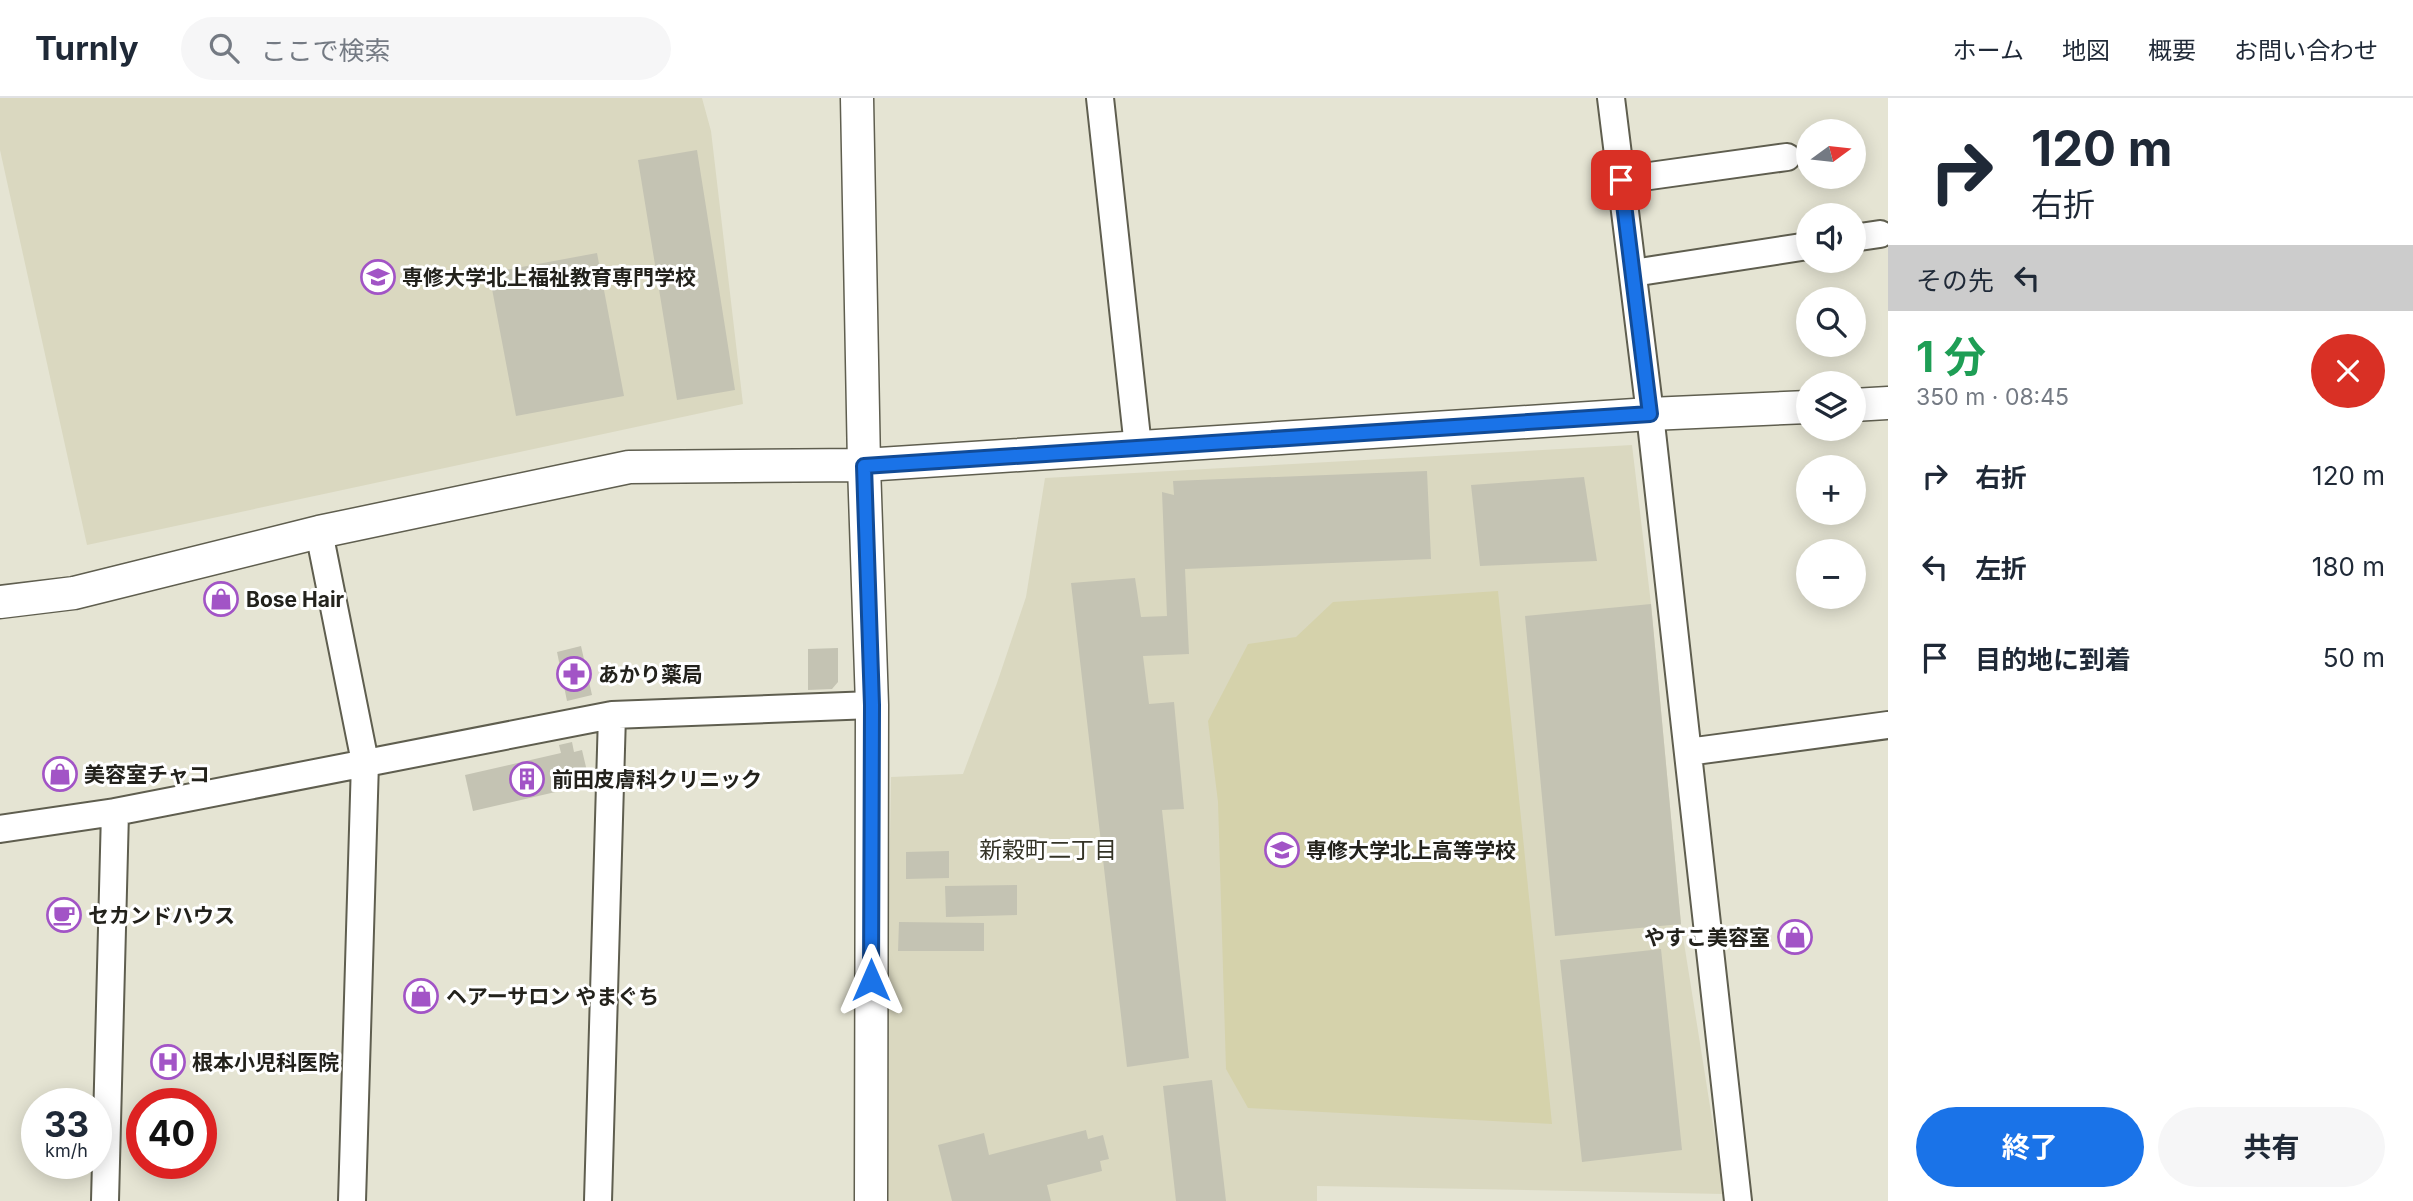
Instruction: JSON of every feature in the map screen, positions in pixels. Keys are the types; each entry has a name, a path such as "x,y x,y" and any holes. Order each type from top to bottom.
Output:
{"street":[{"path":"857,98 872,705 871,1201"},
{"path":"1100,98 1138,447"},
{"path":"1611,98 1650,414 1738,1201"},
{"path":"1621,180 1787,157"},
{"path":"1866,237 1880,234"},
{"path":"1633,274 1796,248"},
{"path":"1866,404 1888,403"},
{"path":"0,602 74,593 318,532 629,467 864,466 1650,414 1796,408"},
{"path":"318,532 365,762 352,1201"},
{"path":"0,829 115,812 612,715 872,705"},
{"path":"598,1201 612,715"},
{"path":"1688,752 1888,725"},
{"path":"104,1201 115,812"}],"shaded area":[{"name":"専修大学北上福祉教育専門学校","path":"0,98 702,98 711,131 743,404 87,545 0,150"},
{"name":"専修大学北上高等学校","path":"1632,445 1651,604 1681,924 1724,1194 1317,1186 1317,1201 884,1201 891,777 963,774 1026,597 1045,478"},
{"path":"1498,591 1552,1124 1248,1108 1226,1069 1218,802 1208,721 1248,644 1296,637 1333,602"}],"building":[{"path":"697,150 735,390 677,400 638,160"},
{"path":"597,253 624,396 516,416 489,273"},
{"path":"1427,471 1431,559 1185,569 1189,654 1143,656 1149,704 1174,702 1184,809 1162,810 1189,1058 1127,1067 1071,583 1135,578 1141,617 1167,616 1162,492 1174,495 1173,481"},
{"path":"1584,477 1597,561 1480,566 1471,485"},
{"path":"1651,604 1681,924 1555,936 1525,616"},
{"name":"あかり薬局","path":"581,646 592,695 567,701 557,652"},
{"path":"838,648 838,682 832,689 808,690 808,649"},
{"name":"前田皮膚科クリニック","path":"572,742 574,752 582,750 590,784 473,811 465,775 561,753 559,745"},
{"path":"949,851 949,878 906,879 906,852"},
{"path":"1017,885 1017,915 946,917 945,886"},
{"path":"899,922 984,923 984,951 898,951"},
{"path":"1661,949 1682,1150 1582,1162 1560,960"},
{"path":"1212,1080 1226,1201 1176,1201 1163,1086"},
{"path":"1086,1130 1088,1139 1103,1135 1109,1159 1100,1161 1102,1171 1047,1185 1051,1201 952,1201 938,1145 984,1133 989,1155"}],"place":[{"name":"専修大学北上福祉教育専門学校","path":"378,277"},
{"name":"Bose Hair","path":"221,599"},
{"name":"あかり薬局","path":"574,674"},
{"name":"美容室チャコ","path":"60,774"},
{"name":"前田皮膚科クリニック","path":"527,779"},
{"name":"専修大学北上高等学校","path":"1282,850"},
{"name":"セカンドハウス","path":"64,915"},
{"name":"やすこ美容室","path":"1795,937"},
{"name":"ヘアーサロン やまぐち","path":"421,996"},
{"name":"根本小児科医院","path":"168,1062"}],"district":[{"name":"新穀町二丁目","path":"1048,850"}],"route":[{"path":"871,980 872,705 864,466 1650,414 1621,180"}]}
